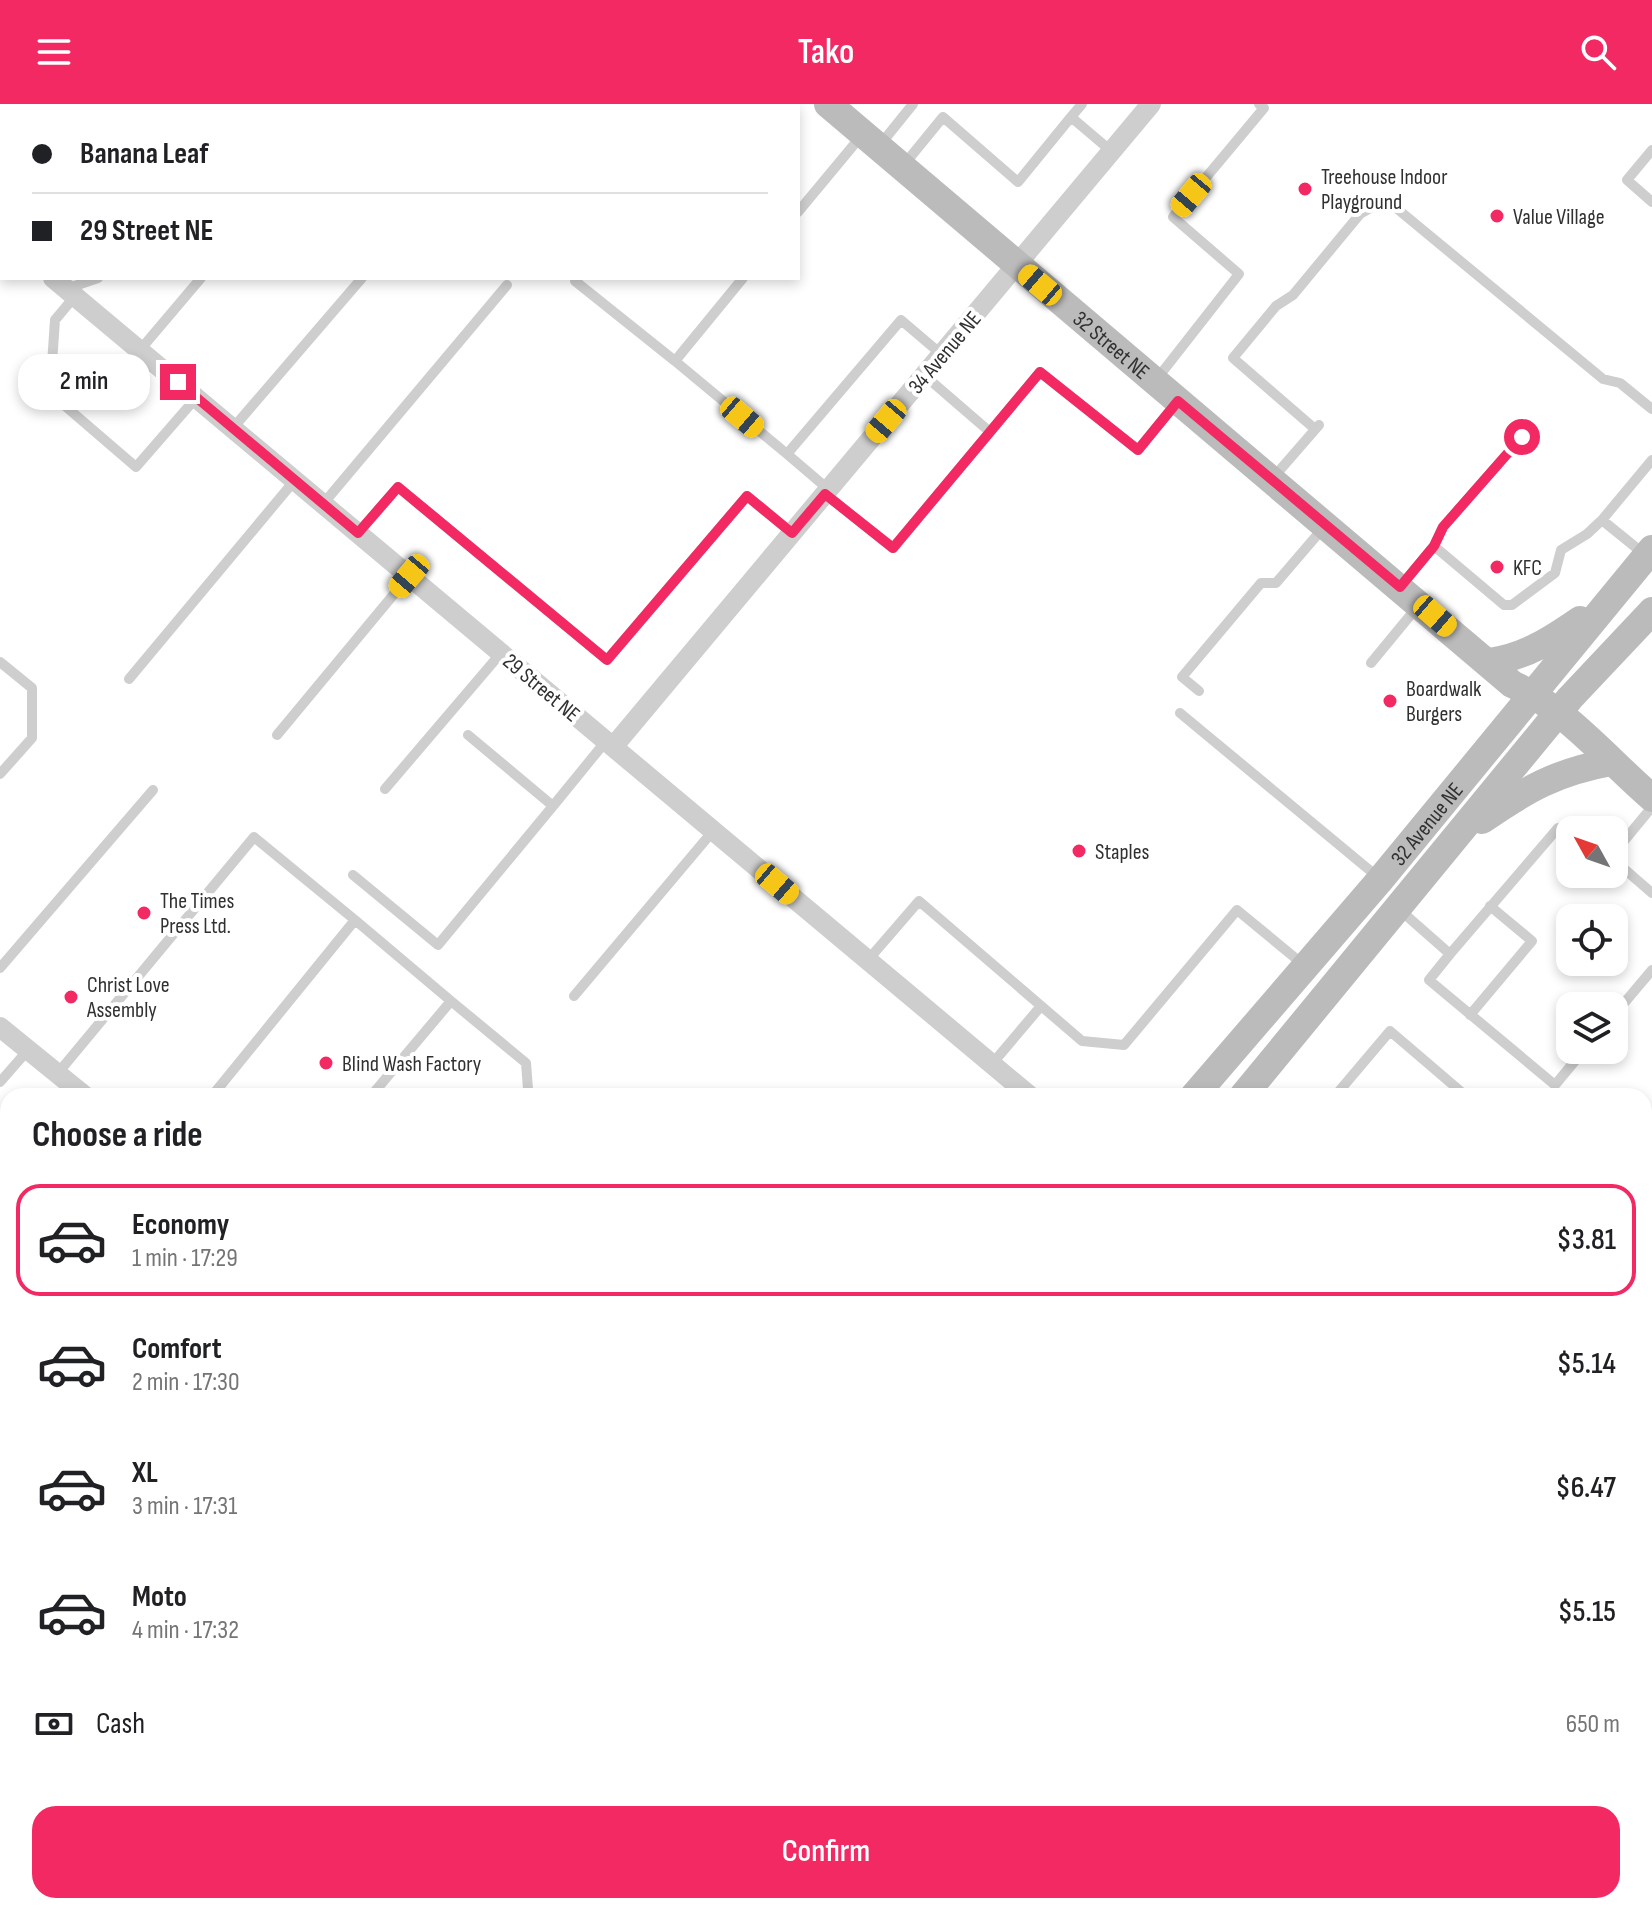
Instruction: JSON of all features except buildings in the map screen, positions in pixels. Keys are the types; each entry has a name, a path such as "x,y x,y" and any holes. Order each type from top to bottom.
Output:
{"main road":[{"name":"32 Street NE","path":"828,104 1512,684 1532,693 1557,714 1652,798"},
{"name":"32 Avenue NE","path":"1201,1088 1307,968 1649,552"},
{"path":"1489,662 1511,659 1529,652 1607,601"},
{"name":"32 Avenue NE","path":"1251,1088 1557,714 1649,621"},
{"path":"1455,839 1518,795 1566,771 1611,762"}],"street":[{"name":"34 Avenue NE","path":"610,744 1018,266 1151,104"},
{"name":"29 Street NE","path":"65,288 1020,1088"},
{"path":"0,1027 76,1088"}],"lane":[{"path":"800,210 871,140 913,104"},
{"path":"903,166 943,117 1018,182 1082,104"},
{"path":"1155,381 1239,274 1173,217 1264,108 1259,104"},
{"path":"1071,117 1111,151"},
{"path":"1652,150 1627,180 1652,202"},
{"path":"1271,480 1317,427 1233,358 1276,306 1293,295 1360,214 1376,205 1395,207 1603,379 1620,383 1652,409"},
{"path":"91,280 65,288 55,320 50,393 136,467 196,398"},
{"path":"140,350 199,280"},
{"path":"233,428 360,280"},
{"path":"576,280 787,454 893,548 1040,372 1138,450 1178,401"},
{"path":"675,361 741,280"},
{"path":"323,504 507,285"},
{"path":"787,454 901,320 941,354"},
{"path":"924,375 990,432"},
{"path":"1371,663 1410,595 1443,527 1522,437"},
{"path":"1434,546 1504,605 1512,605 1555,573 1561,550 1587,534 1602,520 1652,460"},
{"path":"129,679 295,480"},
{"path":"358,533 398,487 607,660 747,496 792,533"},
{"path":"1602,520 1649,552"},
{"path":"1199,691 1182,677 1261,583 1276,583 1325,525"},
{"path":"277,735 409,576"},
{"path":"385,789 501,653"},
{"path":"0,662 32,688 32,738 0,774"},
{"path":"1180,713 1380,880"},
{"path":"468,735 553,806"},
{"path":"353,875 438,945 553,806 610,744"},
{"path":"0,968 153,790"},
{"path":"1628,836 1652,807"},
{"path":"1556,830 1429,980 1555,1085 1572,1064"},
{"path":"574,996 713,831"},
{"path":"58,1073 254,837 526,1063 528,1088"},
{"path":"1628,872 1652,893"},
{"path":"868,960 919,901 1082,1041 1124,1045 1237,910 1307,968"},
{"path":"1470,1015 1532,941 1490,906"},
{"path":"1398,908 1450,954"},
{"path":"218,1088 355,920"},
{"path":"1628,998 1652,970"},
{"path":"378,1088 451,1001"},
{"path":"992,1064 1041,1006"},
{"path":"1342,1088 1390,1031 1457,1088"},
{"path":"0,1082 28,1050"}],"place":[{"name":"Treehouse Indoor Playground","path":"1305,189"},
{"name":"Value Village","path":"1497,216"},
{"name":"KFC","path":"1497,567"},
{"name":"Boardwalk Burgers","path":"1390,701"},
{"name":"Staples","path":"1079,851"},
{"name":"The Times Press Ltd.","path":"144,913"},
{"name":"Christ Love Assembly","path":"71,997"},
{"name":"Blind Wash Factory","path":"326,1063"}],"route":[{"path":"178,382 358,533 398,487 607,660 747,496 792,533 825,494 893,548 1040,372 1138,450 1178,401 1400,587 1434,546 1443,527 1522,437"}]}
